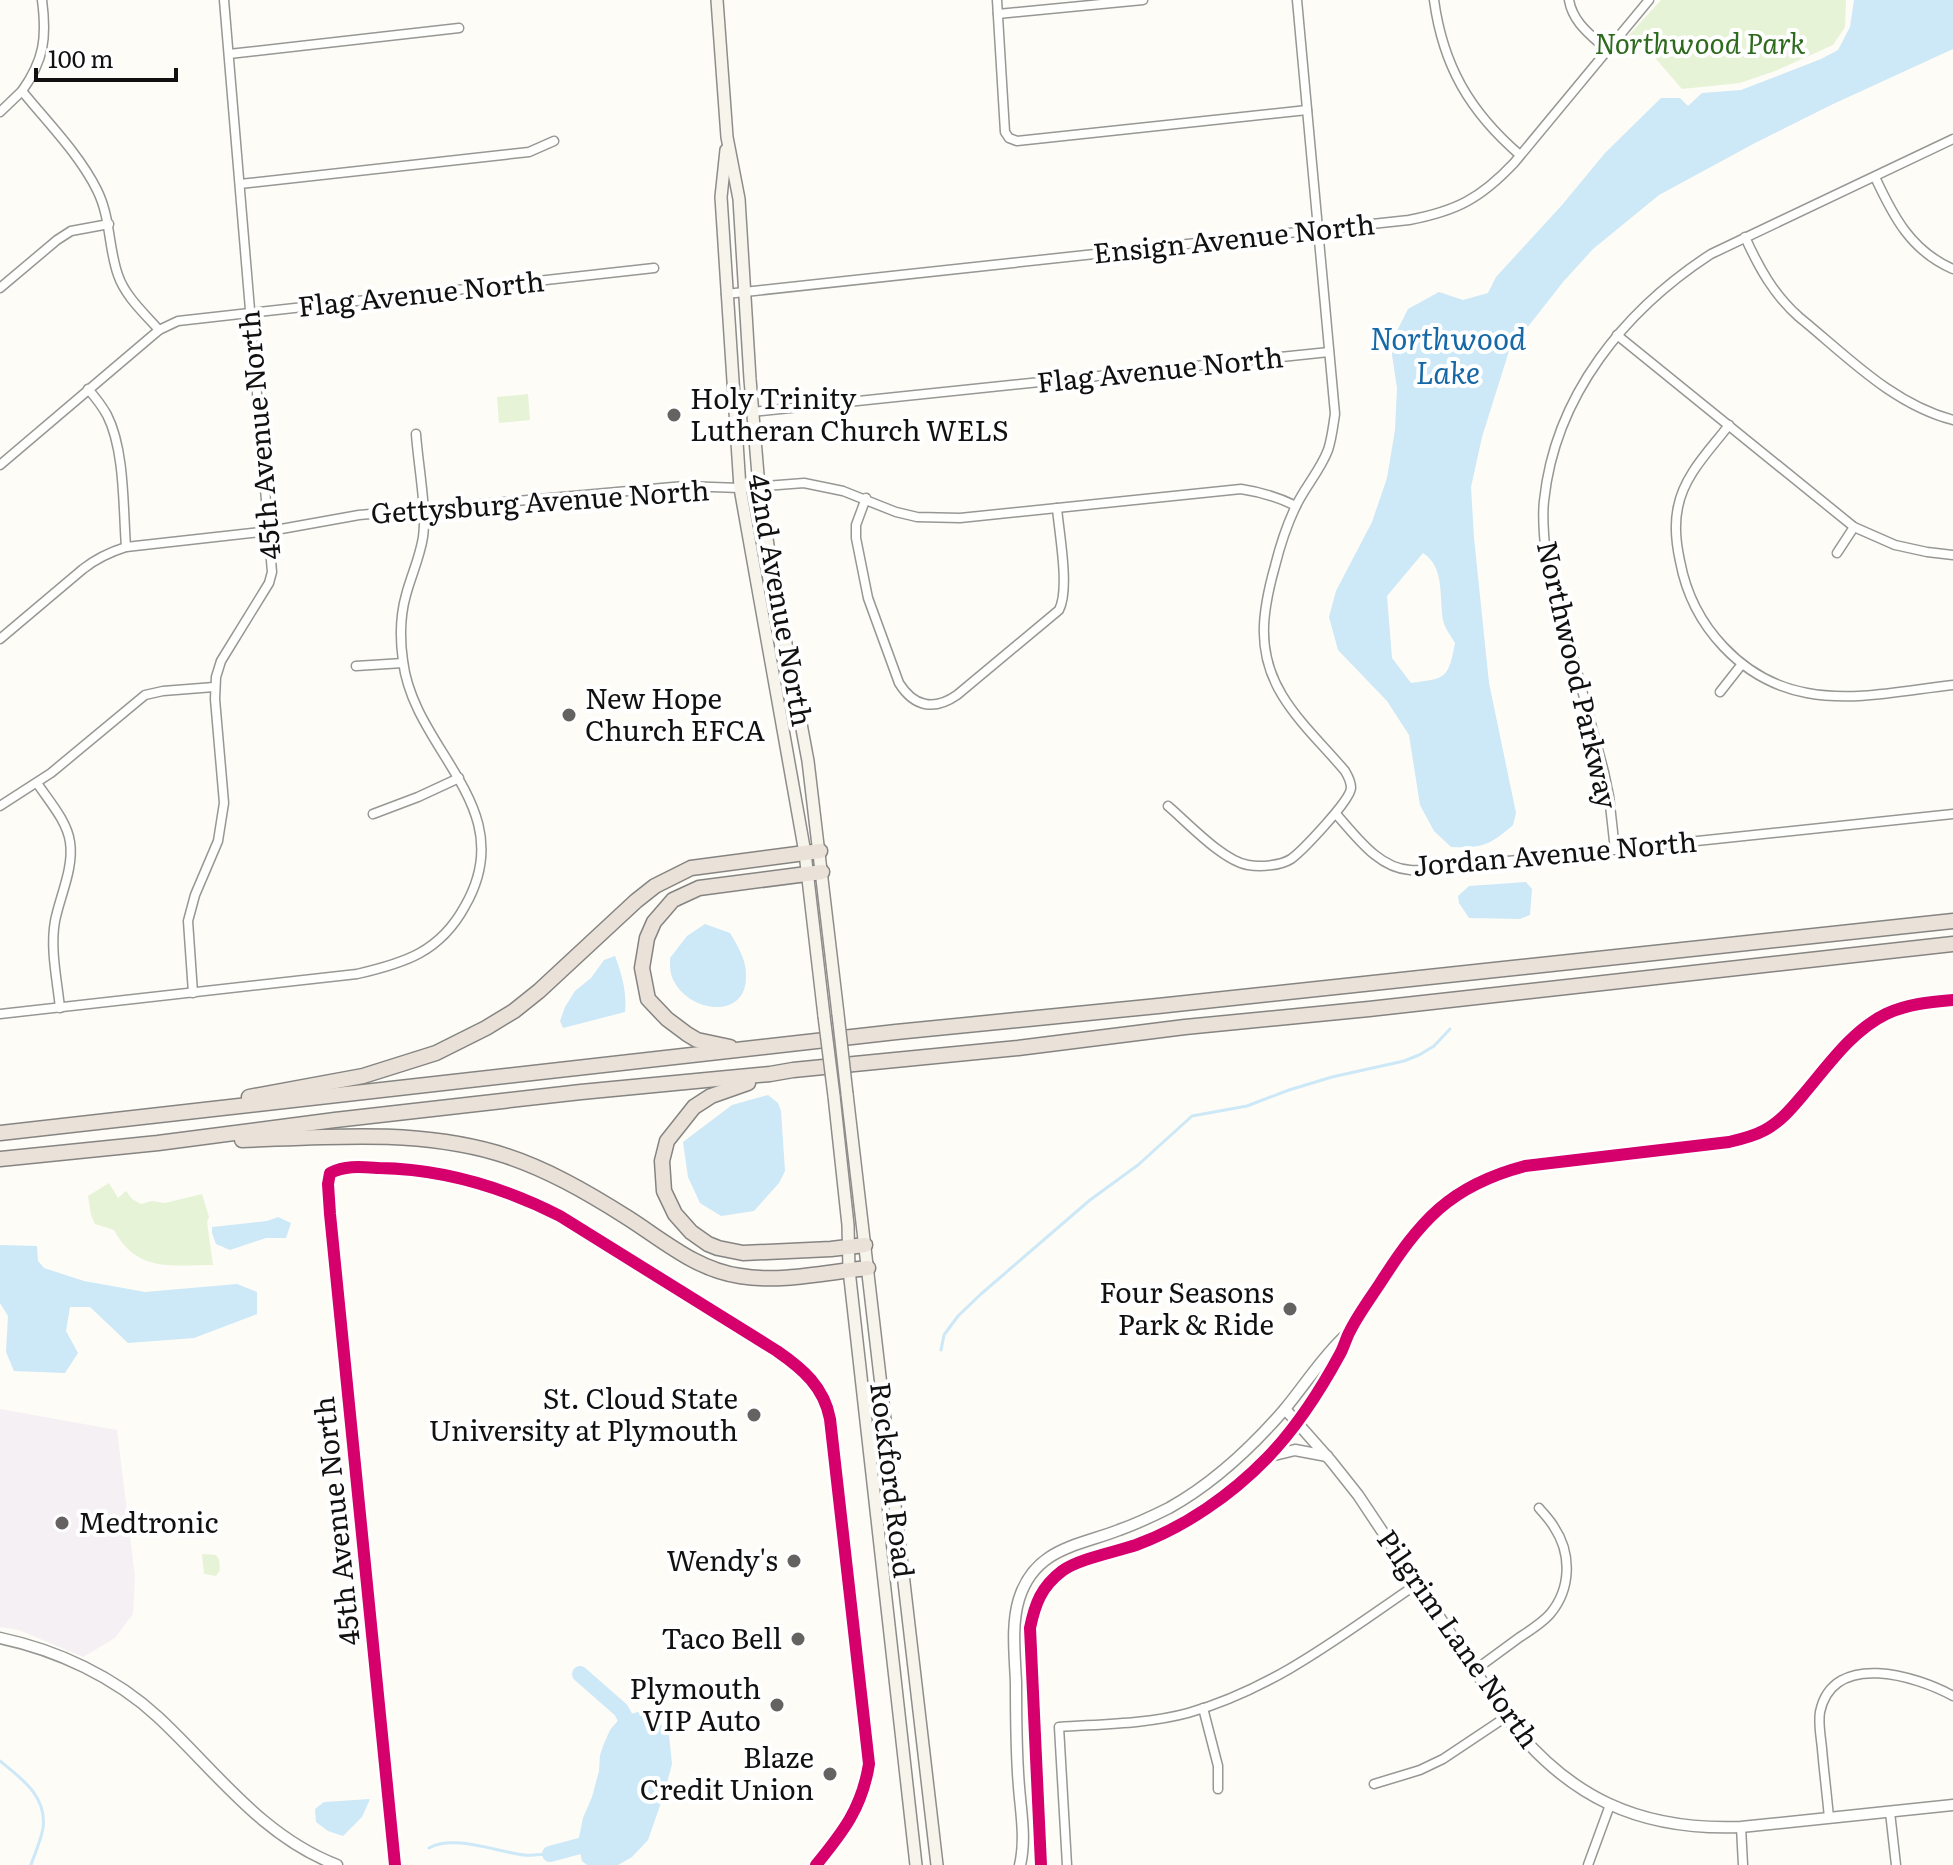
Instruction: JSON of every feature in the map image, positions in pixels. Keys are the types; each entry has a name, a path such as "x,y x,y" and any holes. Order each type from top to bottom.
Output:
{"highway":[{"path":"187,1113 231,1100 363,1076 436,1053 498,1021 526,1002 655,886 691,868 812,852"},
{"path":"742,1050 697,1040 667,1019 648,999 642,968 650,930 673,900 690,891 815,873"},
{"path":"0,1133 896,1032 1953,921"},
{"path":"0,1159 565,1094 1953,944"},
{"path":"770,1074 711,1096 694,1107 667,1141 662,1161 664,1191 675,1214 691,1232 708,1244 743,1253 865,1245"},
{"path":"158,1143 364,1137 442,1140 496,1153 550,1174 626,1217 704,1267 737,1276 765,1279 868,1268"}],"main road":[{"name":"42nd Avenue North","path":"717,0 727,137 739,199 759,487 808,761 812,852"},
{"name":"42nd Avenue North","path":"727,137 721,197 740,488 812,852 838,1014 847,1094"},
{"name":"42nd Avenue North","path":"815,873 824,1016 834,1096"},
{"name":"Rockford Road","path":"847,1094 937,1865"},
{"name":"Rockford Road","path":"834,1096 848,1225 849,1270 916,1865"}],"street":[{"path":"0,112 22,91 36,68 44,42 42,0"},
{"name":"45th Avenue North","path":"193,993 188,921 195,895 218,841 224,803 214,687 221,661 269,583 272,572 224,0"},
{"path":"997,0 1005,132 1017,141 1307,110"},
{"path":"998,14 1143,0"},
{"path":"1168,806 1229,858 1259,866 1290,859 1336,814 1351,789 1345,771 1282,694 1272,674 1263,631 1264,609 1280,549 1296,506 1327,452 1335,414 1297,0"},
{"path":"1434,0 1441,39 1457,80 1489,126 1520,155"},
{"path":"1569,0 1577,22 1607,50"},
{"name":"Ensign Avenue North","path":"726,294 1409,220 1456,208 1497,181 1649,0"},
{"path":"229,54 459,28"},
{"path":"22,91 87,172 109,224 118,274 130,296 159,330"},
{"name":"Northwood Parkway","path":"1615,850 1604,772 1546,556 1543,517 1547,479 1566,418 1602,353 1651,298 1680,274 1745,237 1953,139"},
{"path":"240,184 529,152 554,141"},
{"path":"1875,177 1890,210 1913,242 1927,255 1953,269"},
{"path":"0,288 71,231 109,224"},
{"path":"1745,237 1762,273 1786,306 1887,390 1928,413 1953,420"},
{"name":"Flag Avenue North","path":"0,465 159,330 178,321 654,268"},
{"path":"1617,335 1854,527 1895,545 1953,555"},
{"name":"Flag Avenue North","path":"752,412 1329,352"},
{"path":"88,389 107,415 114,432 126,547"},
{"path":"1729,425 1686,483 1678,505 1676,536 1683,577 1691,600 1719,643 1742,664 1781,685 1804,692 1859,695 1953,685"},
{"path":"0,1014 357,974 411,959 443,938 457,921 477,882 481,862 477,819 459,778 421,720 403,663 405,597 423,534 416,434"},
{"name":"Gettysburg Avenue North","path":"0,639 96,559 126,547 270,531 359,515 684,486 740,488 804,483 866,498 896,512 939,519 1241,489 1259,491 1296,506"},
{"path":"866,498 856,525 856,538 868,598 899,683 913,699 936,705 957,695 1053,616 1063,603 1065,588 1057,508"},
{"path":"1837,553 1854,527"},
{"path":"356,666 403,663"},
{"path":"1720,692 1742,664"},
{"path":"0,806 37,783 145,695 214,687"},
{"path":"373,814 459,778"},
{"path":"37,783 66,828 70,840 71,853 53,940 60,1008"},
{"name":"Jordan Avenue North","path":"1336,814 1374,854 1396,867 1409,870 1953,814"},
{"path":"1041,1865 1030,1628 1034,1606 1045,1588 1072,1564 1140,1543 1185,1521 1227,1494 1268,1457 1298,1423 1342,1351 1350,1331 1415,1231 1455,1197 1500,1172 1535,1163 1729,1142 1749,1137 1783,1117 1848,1043 1885,1014 1906,1006 1953,1000"},
{"name":"45th Avenue North","path":"395,1865 328,1184 330,1173 354,1167 413,1170 477,1182 523,1198 560,1216 777,1351 807,1373 815,1384 829,1410 869,1764 864,1790 852,1818 816,1865"},
{"path":"1020,1865 1023,1836 1018,1776 1014,1627 1019,1599 1026,1583 1050,1556 1167,1509 1228,1468 1285,1409 1333,1347 1350,1331"},
{"name":"Pilgrim Lane North","path":"1285,1409 1358,1495 1506,1717 1526,1743 1569,1781 1610,1805 1652,1820 1712,1828 1953,1805"},
{"path":"1268,1457 1290,1450 1327,1456"},
{"path":"1475,1670 1549,1615 1564,1587 1568,1572 1562,1541 1539,1508"},
{"path":"1067,1865 1059,1727 1158,1719 1187,1713 1253,1690 1283,1675 1417,1584"},
{"path":"0,1638 74,1662 123,1690 157,1716 242,1804 300,1846 337,1865"},
{"path":"1829,1818 1819,1725 1820,1712 1831,1690 1851,1676 1883,1673 1922,1681 1953,1696"},
{"path":"1203,1708 1218,1766 1218,1789"},
{"path":"1374,1784 1420,1770 1443,1759 1506,1717"},
{"path":"1588,1865 1610,1805"},
{"path":"1890,1812 1896,1865"},
{"path":"1741,1827 1743,1865"}],"shaded area":[{"path":"0,1409 117,1430 135,1577 133,1614 115,1638 83,1657 19,1630 0,1627"}],"green space":[{"name":"Northwood Park","path":"1661,0 1846,0 1845,27 1833,45 1775,71 1740,83 1682,89 1650,52 1628,36"},
{"path":"528,394 530,420 499,423 497,397"},
{"path":"109,1183 118,1198 126,1191 141,1204 152,1201 165,1203 202,1194 209,1217 207,1222 213,1265 157,1264 133,1254 114,1230 95,1224 91,1215 88,1196"},
{"path":"202,1554 216,1555 219,1559 220,1570 216,1576 204,1574"}],"water":[{"name":"Northwood Lake","path":"1854,0 1953,0 1953,49 1831,105 1659,195 1593,249 1509,351 1482,437 1471,487 1489,683 1516,813 1513,825 1491,841 1478,846 1451,847 1434,831 1420,805 1409,735 1387,701 1338,650 1329,617 1336,591 1372,522 1387,478 1395,430 1397,388 1392,355 1396,333 1408,309 1439,292 1463,300 1488,293 1496,277 1605,153 1661,98 1680,98 1688,106 1702,93 1741,90 1838,50 1850,27","holes":["1423,553 1430,559 1440,583 1444,623 1455,643 1444,675 1411,683 1392,658 1387,596"]},
{"path":"1526,882 1532,889 1530,915 1520,919 1469,918 1459,903 1458,896 1469,886"},
{"path":"705,924 730,933 744,963 744,990 737,1000 727,1006 715,1007 689,998 671,975 670,958 687,936"},
{"path":"615,956 623,984 625,1012 563,1028 560,1021 575,991 591,978 604,960"},
{"path":"768,1095 778,1103 781,1111 785,1171 779,1183 754,1211 721,1216 700,1203 688,1177 683,1142 732,1105"},
{"path":"278,1217 291,1223 286,1238 266,1238 230,1250 216,1244 212,1233 212,1227"},
{"path":"0,1245 37,1246 38,1261 44,1268 84,1281 145,1292 237,1284 257,1292 257,1314 194,1338 128,1343 90,1307 70,1307 66,1331 78,1353 65,1373 14,1371 6,1352 8,1316 0,1303"},
{"path":"638,1712 657,1720 669,1735 672,1764 664,1794 648,1840 632,1857 618,1865 587,1865 582,1861 578,1842 599,1771 603,1746 610,1730 621,1717"},
{"path":"370,1799 362,1817 343,1836 328,1831 316,1822 315,1809 324,1802"}],"waterway":[{"path":"941,1350 944,1335 981,1294 1090,1200 1138,1165 1192,1116 1247,1106 1332,1077 1404,1061 1434,1046 1450,1029"},
{"path":"580,1674 621,1710 634,1734"},
{"path":"0,1761 31,1789 41,1807 43,1828 31,1865"},
{"path":"550,1854 598,1841"},
{"path":"429,1848 439,1844 463,1843 524,1855 550,1854"}],"cycle path":[{"path":"1041,1865 1030,1628 1044,1590 1069,1567 1154,1538 1189,1519 1253,1472 1307,1408 1364,1308 1423,1224 1456,1196 1476,1184 1525,1166 1729,1142 1757,1134 1785,1115 1840,1050 1873,1021 1902,1008 1953,1000"},
{"path":"395,1865 328,1184 330,1173 354,1167 403,1169 449,1176 495,1188 560,1216 777,1351 804,1372 823,1397 830,1419 869,1764 862,1794 850,1819 816,1865"}],"place":[{"name":"Holy Trinity Lutheran Church WELS","path":"674,415"},
{"name":"New Hope Church EFCA","path":"569,715"},
{"name":"Four Seasons Park & Ride","path":"1290,1309"},
{"name":"St. Cloud State University at Plymouth","path":"754,1415"},
{"name":"Medtronic","path":"62,1523"},
{"name":"Wendy's","path":"794,1561"},
{"name":"Taco Bell","path":"798,1639"},
{"name":"Plymouth VIP Auto","path":"777,1705"},
{"name":"Blaze Credit Union","path":"830,1774"}]}
